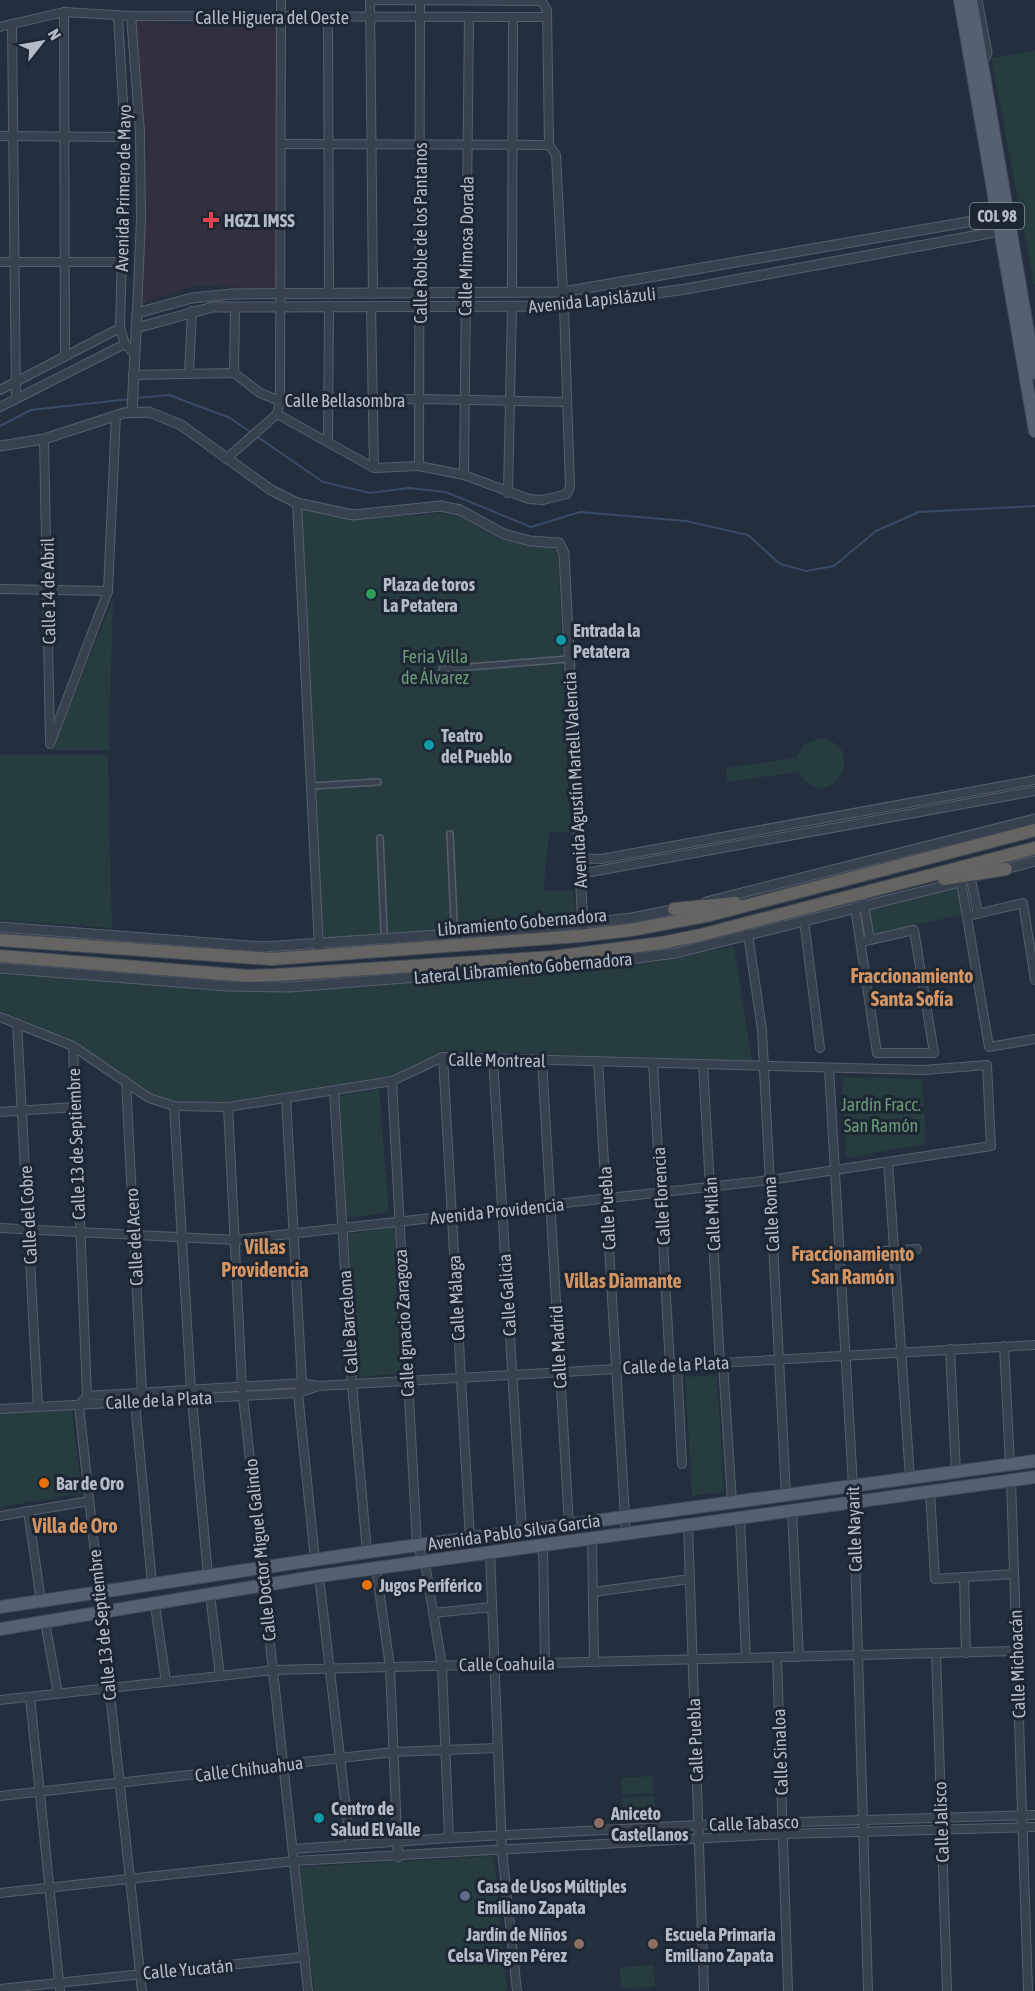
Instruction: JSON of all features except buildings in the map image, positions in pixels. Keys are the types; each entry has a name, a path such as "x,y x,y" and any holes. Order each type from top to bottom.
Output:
{"highway":[{"name":"Libramiento Gobernadora","path":"0,940 231,957 681,922 1035,830"},
{"name":"Libramiento Gobernadora","path":"0,956 248,976 553,957 661,943 1035,848"},
{"path":"916,880 942,880 1005,869"},
{"path":"674,909 763,900"},
{"path":"438,976 465,963"}],"main road":[{"name":"COL 98","path":"960,0 995,204 1003,216"},
{"name":"COL 98","path":"971,0 1035,432"},
{"path":"976,220 995,204"},
{"name":"COL 98","path":"1005,230 1029,312 1035,373"},
{"name":"Avenida Pablo Silva García","path":"0,1607 367,1552 1035,1461"},
{"name":"Avenida Pablo Silva García","path":"0,1629 210,1596 319,1576 1035,1477"}],"street":[{"path":"226,459 277,414 280,401 281,0"},
{"path":"373,294 370,18 372,0 542,1 547,10 545,17 549,145 556,155 563,292"},
{"name":"Calle Roble de los Pantanos","path":"419,466 420,0"},
{"path":"977,0 987,54 982,63"},
{"path":"64,12 65,356"},
{"name":"Calle Higuera del Oeste","path":"0,27 64,12 118,16 545,17"},
{"name":"Avenida Primero de Mayo","path":"118,16 123,59 124,137 120,328 125,344 135,355"},
{"name":"Avenida Primero de Mayo","path":"131,16 141,164 132,411"},
{"path":"328,17 329,294"},
{"name":"Calle Mimosa Dorada","path":"464,475 469,18"},
{"path":"512,293 513,18"},
{"path":"12,24 16,399"},
{"path":"123,59 134,59"},
{"path":"0,136 124,137"},
{"path":"281,144 549,145"},
{"name":"Avenida Lapislázuli","path":"137,313 205,296 563,292 684,273 1003,216"},
{"name":"Avenida Lapislázuli","path":"136,328 192,311 236,307 564,306 686,289 1005,230"},
{"path":"0,262 122,262"},
{"path":"684,273 686,289"},
{"path":"328,442 329,306"},
{"path":"371,306 374,468"},
{"path":"277,414 374,468 419,466 464,475 529,500 543,500 567,494 570,486 564,306"},
{"path":"133,375 234,374 236,307"},
{"path":"508,493 512,307"},
{"path":"189,374 192,311"},
{"path":"0,390 120,328"},
{"path":"0,407 125,344"},
{"name":"Calle Bellasombra","path":"234,374 260,393 280,401 419,399 566,402"},
{"name":"Avenida Agustín Martell Valencia","path":"0,446 44,439 132,411 149,412 166,417 226,459 297,503 353,514 441,506 460,510 504,534 530,541 559,543 564,553 583,930"},
{"path":"0,589 108,591 116,415"},
{"name":"Calle 14 de Abril","path":"44,439 50,744 108,591"},
{"path":"0,927 319,950 297,503"},
{"path":"442,669 569,659"},
{"path":"579,858 601,859 1035,780"},
{"path":"311,786 378,782"},
{"path":"580,874 1035,791"},
{"path":"848,813 850,823"},
{"path":"583,930 1035,819"},
{"path":"450,834 454,921"},
{"path":"735,834 736,845"},
{"path":"380,838 384,932"},
{"name":"Lateral Libramiento Gobernadora","path":"0,968 237,986 290,987 598,963 676,953 1035,861"},
{"path":"966,880 978,914"},
{"path":"966,880 968,916 989,1047 1035,1039"},
{"path":"968,916 1023,903 1035,980"},
{"path":"860,905 870,940"},
{"path":"860,905 861,942 877,1053 934,1053 914,930 861,942"},
{"path":"804,920 820,1048"},
{"name":"Calle Roma","path":"748,934 762,1030 786,1495"},
{"name":"Calle Montreal","path":"0,1017 72,1046 149,1098 174,1106 228,1107 392,1081 443,1057 923,1070 987,1065 991,1146"},
{"name":"Calle del Cobre","path":"17,1024 38,1407"},
{"name":"Calle 13 de Septiembre","path":"72,1046 87,1396"},
{"name":"Calle Málaga","path":"443,1057 470,1539"},
{"name":"Calle Galicia","path":"493,1059 522,1532"},
{"name":"Calle Madrid","path":"542,1060 569,1525"},
{"name":"Calle Puebla","path":"598,1061 626,1534"},
{"name":"Calle Florencia","path":"653,1063 660,1192 682,1464"},
{"name":"Calle Milán","path":"703,1064 732,1502"},
{"name":"Calle Nayarit","path":"829,1068 853,1486 868,1991"},
{"name":"Calle del Acero","path":"126,1081 141,1393"},
{"name":"Calle Ignacio Zaragoza","path":"392,1081 417,1546 424,1563 442,1666 449,1838"},
{"name":"Calle Barcelona","path":"334,1091 352,1384 367,1552"},
{"path":"286,1098 302,1383 298,1393 315,1560"},
{"path":"174,1106 191,1394 208,1576"},
{"path":"0,1112 75,1107"},
{"name":"Calle Doctor Miguel Galindo","path":"228,1107 242,1387 308,1991"},
{"name":"Avenida Providencia","path":"0,1228 235,1240 770,1180 991,1146"},
{"path":"888,1162 910,1478"},
{"path":"840,1254 917,1249"},
{"name":"Calle de la Plata","path":"0,1409 135,1402 242,1387 302,1383 318,1386 1035,1345"},
{"path":"1004,1346 1010,1465"},
{"path":"950,1349 956,1472"},
{"name":"Calle de la Plata","path":"87,1396 141,1393 243,1396 298,1393 318,1386"},
{"path":"79,1405 87,1396"},
{"path":"135,1402 152,1584"},
{"name":"Calle 13 de Septiembre","path":"79,1405 142,1991"},
{"name":"Calle Michoacán","path":"1011,1480 1028,1991"},
{"path":"930,1491 935,1579 1014,1574"},
{"path":"0,1516 89,1502"},
{"path":"792,1510 799,1657"},
{"path":"28,1511 41,1601"},
{"path":"740,1518 746,1658"},
{"name":"Calle Puebla","path":"688,1525 704,1991"},
{"path":"592,1538 594,1662"},
{"path":"543,1545 545,1663"},
{"path":"490,1553 501,1836 517,1991"},
{"path":"376,1568 390,1667 398,1857"},
{"path":"319,1576 350,1844"},
{"path":"964,1577 966,1653"},
{"path":"593,1592 690,1579"},
{"path":"210,1596 220,1676"},
{"path":"155,1605 166,1682"},
{"path":"434,1613 492,1607"},
{"path":"45,1622 58,1694"},
{"name":"Calle Coahuila","path":"0,1701 274,1670 1016,1651"},
{"name":"Calle Jalisco","path":"936,1653 947,1991"},
{"name":"Calle Sinaloa","path":"777,1658 788,1991"},
{"path":"30,1697 60,1987"},
{"name":"Calle Chihuahua","path":"0,1796 394,1752 498,1748"},
{"name":"Calle Tabasco","path":"293,1849 449,1838 782,1821 1035,1815"},
{"name":"Calle Tabasco","path":"0,1893 294,1861 398,1857 783,1833 1035,1827"},
{"path":"596,1830 597,1845"},
{"name":"Calle Yucatán","path":"0,1989 60,1987 140,1973 305,1958"}],"shaded area":[{"name":"HGZ1 IMSS","path":"136,22 277,27 278,288 194,286 143,303 147,155"}],"green space":[{"path":"1035,51 1035,284 1034,284 991,58"},
{"name":"Feria Villa de Álvarez","path":"300,510 355,520 442,513 459,516 500,539 534,547 551,546 558,552 570,831 549,833 543,891 574,890 576,920 322,939"},
{"path":"113,599 109,750 52,750"},
{"path":"819,738 835,743 843,753 844,764 841,775 833,784 823,788 811,785 798,772 727,782 726,768 796,758 804,745"},
{"path":"0,755 108,755 112,928 0,920"},
{"path":"959,885 963,914 873,935 868,909"},
{"path":"734,946 752,1061 444,1051 390,1076 226,1102 171,1100 151,1094 74,1042 0,1011 0,973 261,992 572,973 679,958"},
{"name":"Jardín Fracc. San Ramón","path":"842,1077 922,1079 926,1144 846,1158"},
{"path":"379,1089 389,1212 347,1218 345,1216 339,1096"},
{"path":"394,1227 404,1373 358,1377 348,1234"},
{"path":"717,1375 724,1492 692,1496 685,1377"},
{"path":"72,1410 82,1493 0,1507 0,1414"},
{"path":"653,1776 654,1793 622,1795 621,1778"},
{"path":"654,1796 655,1813 623,1815 622,1798"},
{"path":"494,1856 507,1991 314,1991 299,1867"},
{"path":"654,1965 655,1987 621,1988 620,1967"}],"waterway":[{"path":"136,398 169,395 230,418 323,482 370,493 409,488 446,492 531,527 580,512 686,521 748,535 780,564 806,571 834,566 876,531 919,512 1035,506"},
{"path":"0,426 31,410 130,399"}],"place":[{"name":"HGZ1 IMSS","path":"211,220"},
{"name":"Plaza de toros La Petatera","path":"371,594"},
{"name":"Entrada la Petatera","path":"561,640"},
{"name":"Teatro del Pueblo","path":"429,745"},
{"name":"Bar de Oro","path":"44,1483"},
{"name":"Jugos Periférico","path":"367,1585"},
{"name":"Centro de Salud El Valle","path":"319,1818"},
{"name":"Aniceto Castellanos","path":"599,1823"},
{"name":"Casa de Usos Múltiples Emiliano Zapata","path":"465,1896"},
{"name":"Jardín de Niños Celsa Virgen Pérez","path":"579,1944"},
{"name":"Escuela Primaria Emiliano Zapata","path":"653,1944"}],"district":[{"name":"Fraccionamiento Santa Sofía","path":"912,986"},
{"name":"Villas Providencia","path":"265,1258"},
{"name":"Fraccionamiento San Ramón","path":"853,1264"},
{"name":"Villas Diamante","path":"623,1280"},
{"name":"Villa de Oro","path":"75,1525"}]}
